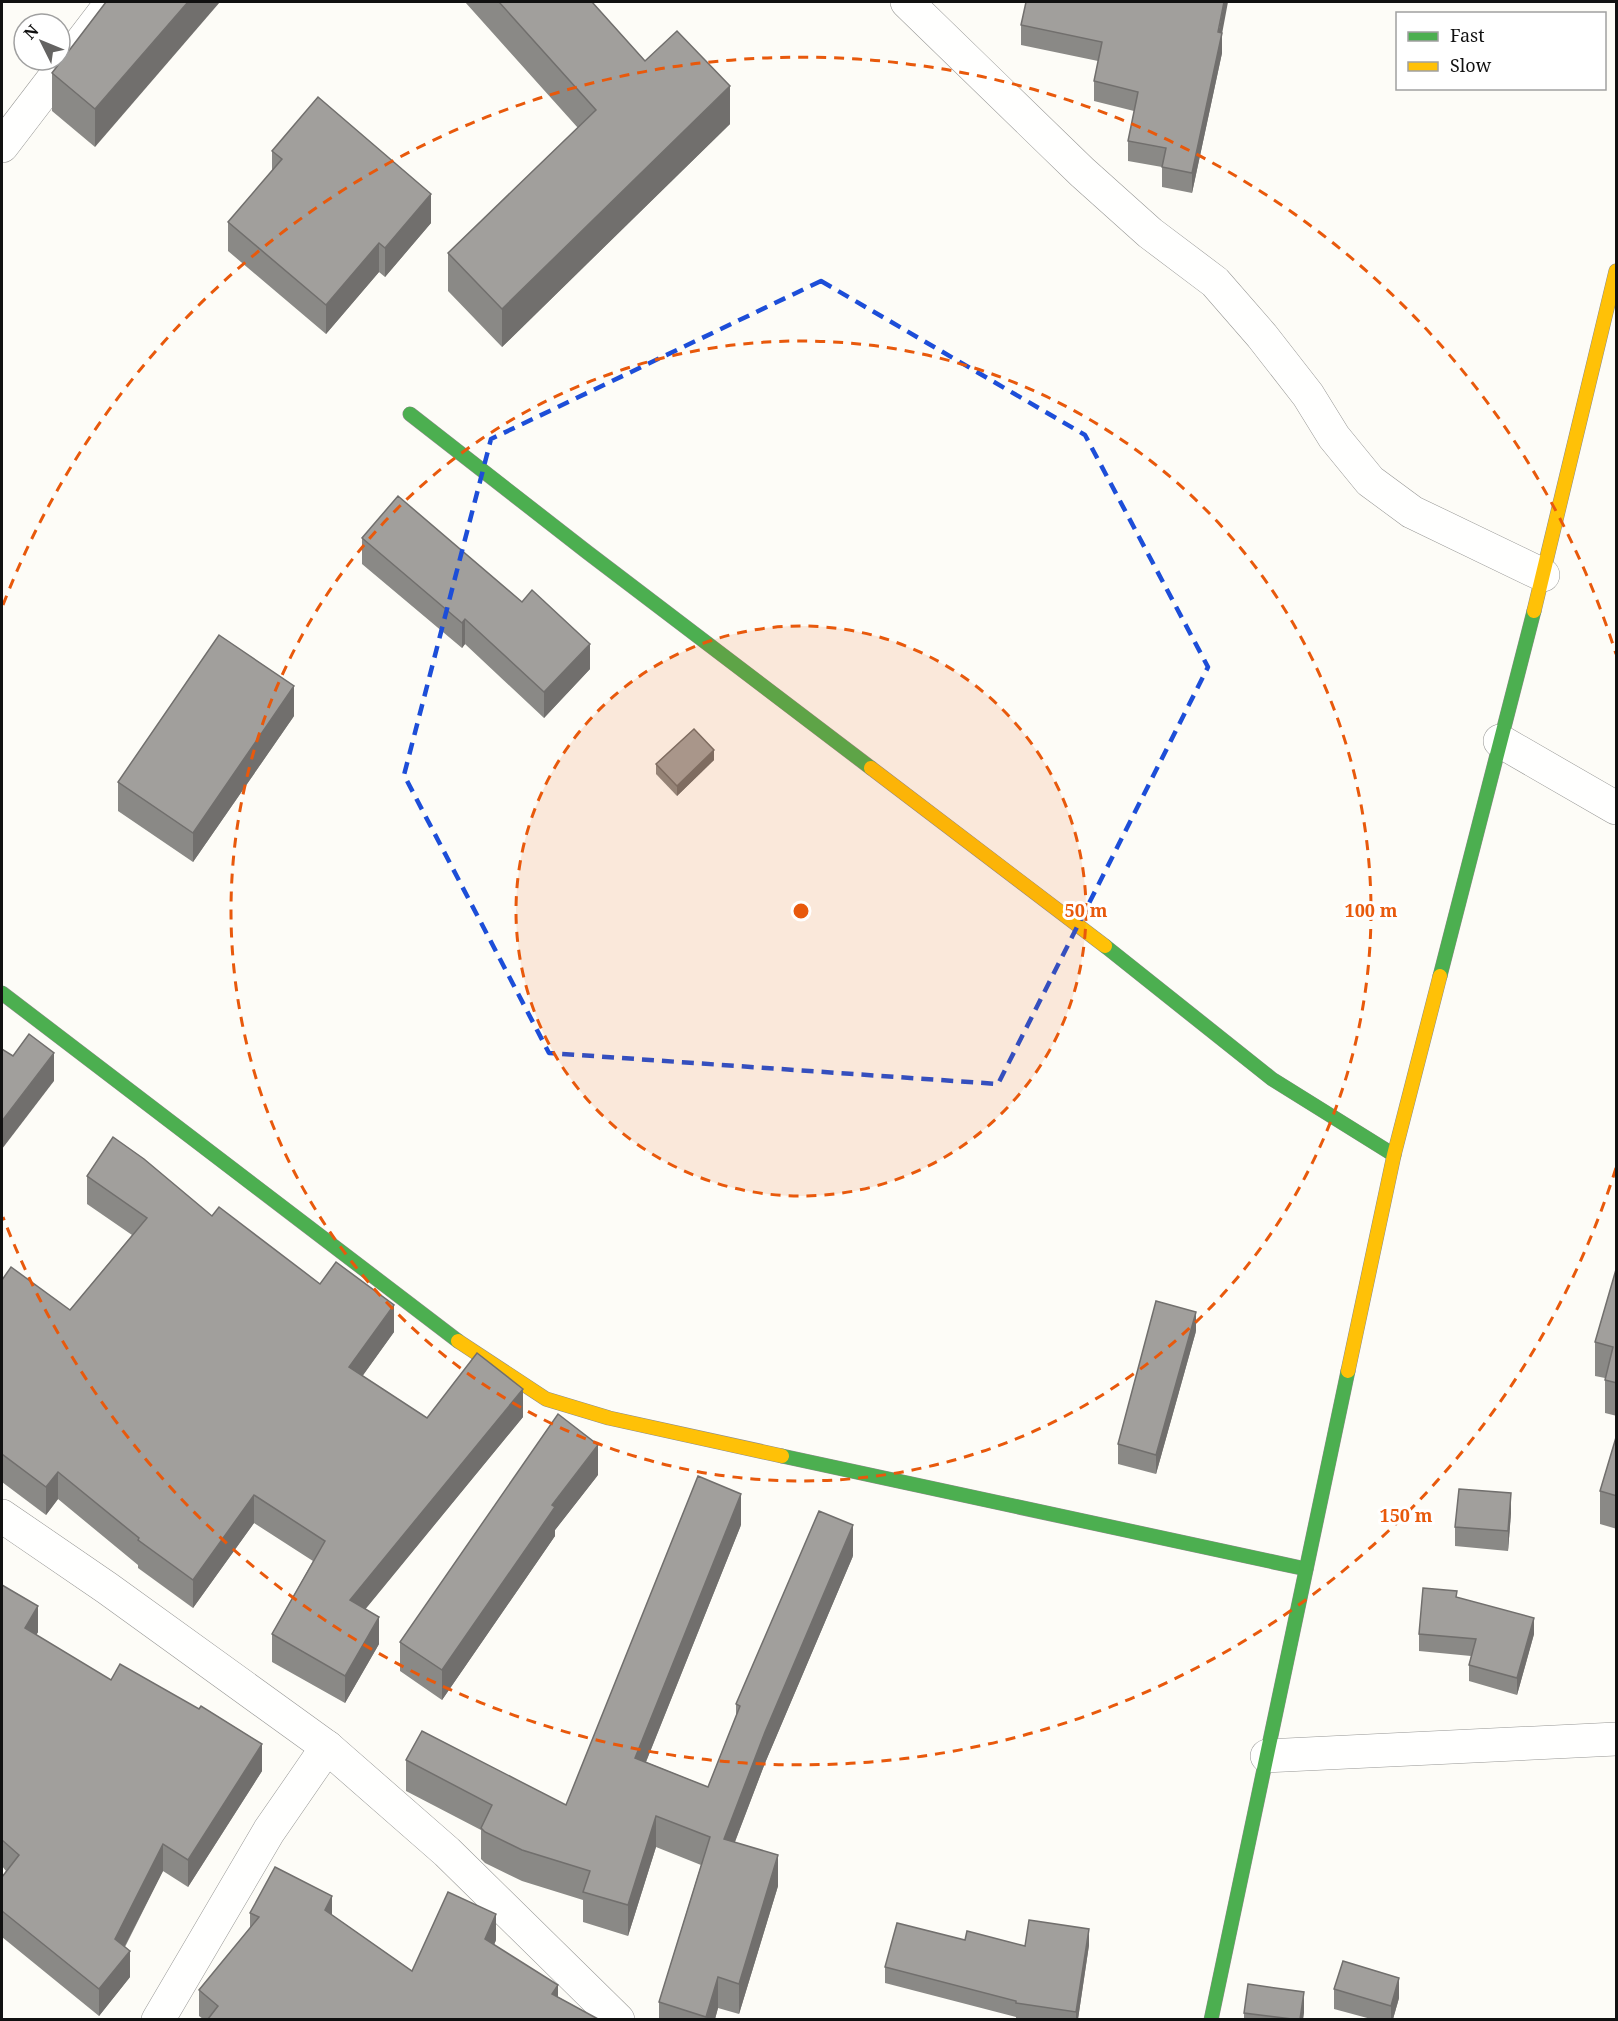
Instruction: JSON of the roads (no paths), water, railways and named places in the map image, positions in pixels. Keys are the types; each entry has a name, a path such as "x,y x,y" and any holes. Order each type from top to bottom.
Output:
{"street":[{"path":"2,146 112,2"},
{"path":"907,2 1082,172 1150,233 1215,282 1308,394 1334,437 1370,481 1412,512 1544,575"},
{"path":"1211,2019 1394,1155 1544,575 1617,271"},
{"path":"410,414 587,552 1107,947 1272,1079 1394,1155"},
{"path":"1500,741 1617,808"},
{"path":"2,993 460,1342 546,1399 609,1418 1306,1569"},
{"path":"2,1516 107,1588 327,1747 447,1852 618,2019"},
{"path":"1267,1756 1617,1739"},
{"path":"158,2019 269,1831 327,1747"}]}
